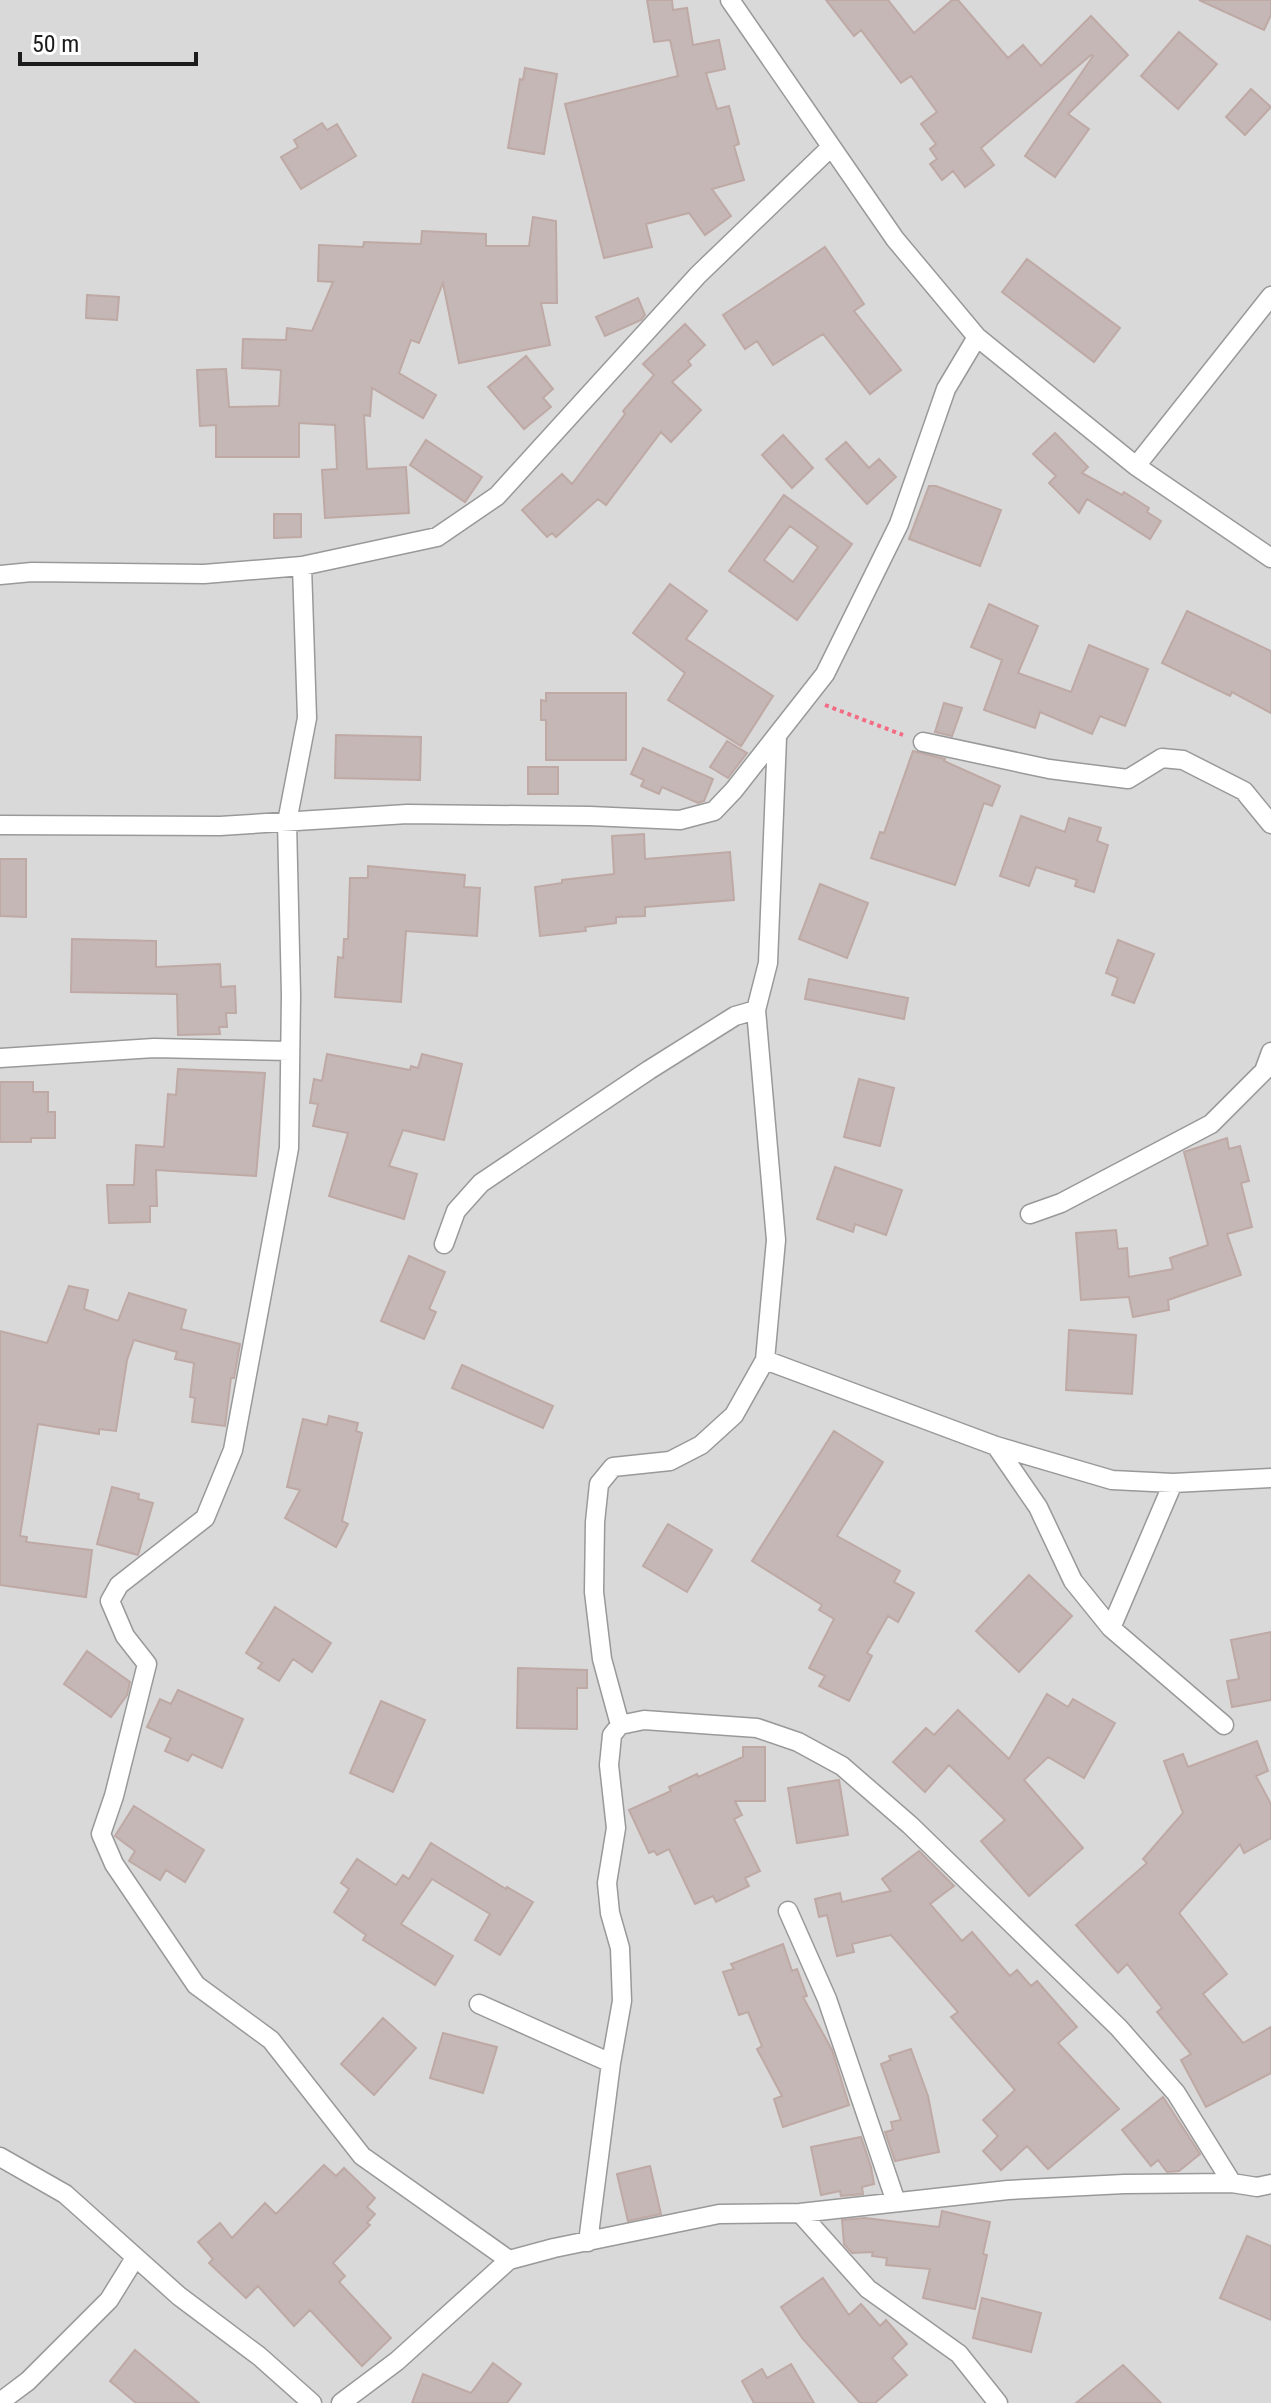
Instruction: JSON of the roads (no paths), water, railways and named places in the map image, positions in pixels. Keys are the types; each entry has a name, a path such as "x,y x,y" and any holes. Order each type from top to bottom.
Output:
{"street":[{"path":"730,0 895,239 977,337 1136,466 1271,558"},
{"path":"0,575 32,572 204,574 302,566 437,537 497,496 698,275 830,148"},
{"path":"1136,466 1271,296"},
{"path":"0,825 220,826 407,814 680,820 714,811 808,699 825,674 899,524 946,389 977,337"},
{"path":"302,566 307,718 287,822 289,1148 233,1450 205,1518 119,1585 110,1601 125,1636 147,1664 114,1796 101,1834 114,1864 196,1985 271,2040 362,2156 509,2260"},
{"path":"620,1725 602,1659 594,1592 599,1484 613,1467 670,1461 701,1445 734,1415 765,1360 776,1240 756,1010 768,963 777,737"},
{"path":"923,742 1049,769 1128,779 1162,758 1183,760 1244,791 1271,824"},
{"path":"444,1244 456,1211 481,1183 722,1024 735,1016 756,1010"},
{"path":"0,1058 154,1048 290,1051"},
{"path":"1030,1214 1061,1203 1211,1124 1264,1071 1271,1052"},
{"path":"765,1360 996,1446 1112,1480 1173,1483 1271,1478"},
{"path":"996,1446 1038,1507 1073,1581 1111,1628 1224,1725"},
{"path":"1111,1628 1173,1483"},
{"path":"588,2242 622,2001 620,1948 610,1913 607,1883 616,1828 609,1765 612,1735 620,1725 644,1720 757,1728 798,1742 842,1766 943,1856 1119,2028 1176,2093 1232,2183"},
{"path":"788,1911 827,1999 896,2202"},
{"path":"479,2004 611,2063"},
{"path":"0,2157 65,2194 179,2296 259,2356 312,2403"},
{"path":"341,2403 397,2361 509,2260 719,2214 800,2213 1008,2190 1124,2184 1232,2183 1257,2187 1271,2184"},
{"path":"800,2213 868,2289 959,2354 998,2403"},
{"path":"0,2402 28,2381 109,2300 135,2258"}]}
